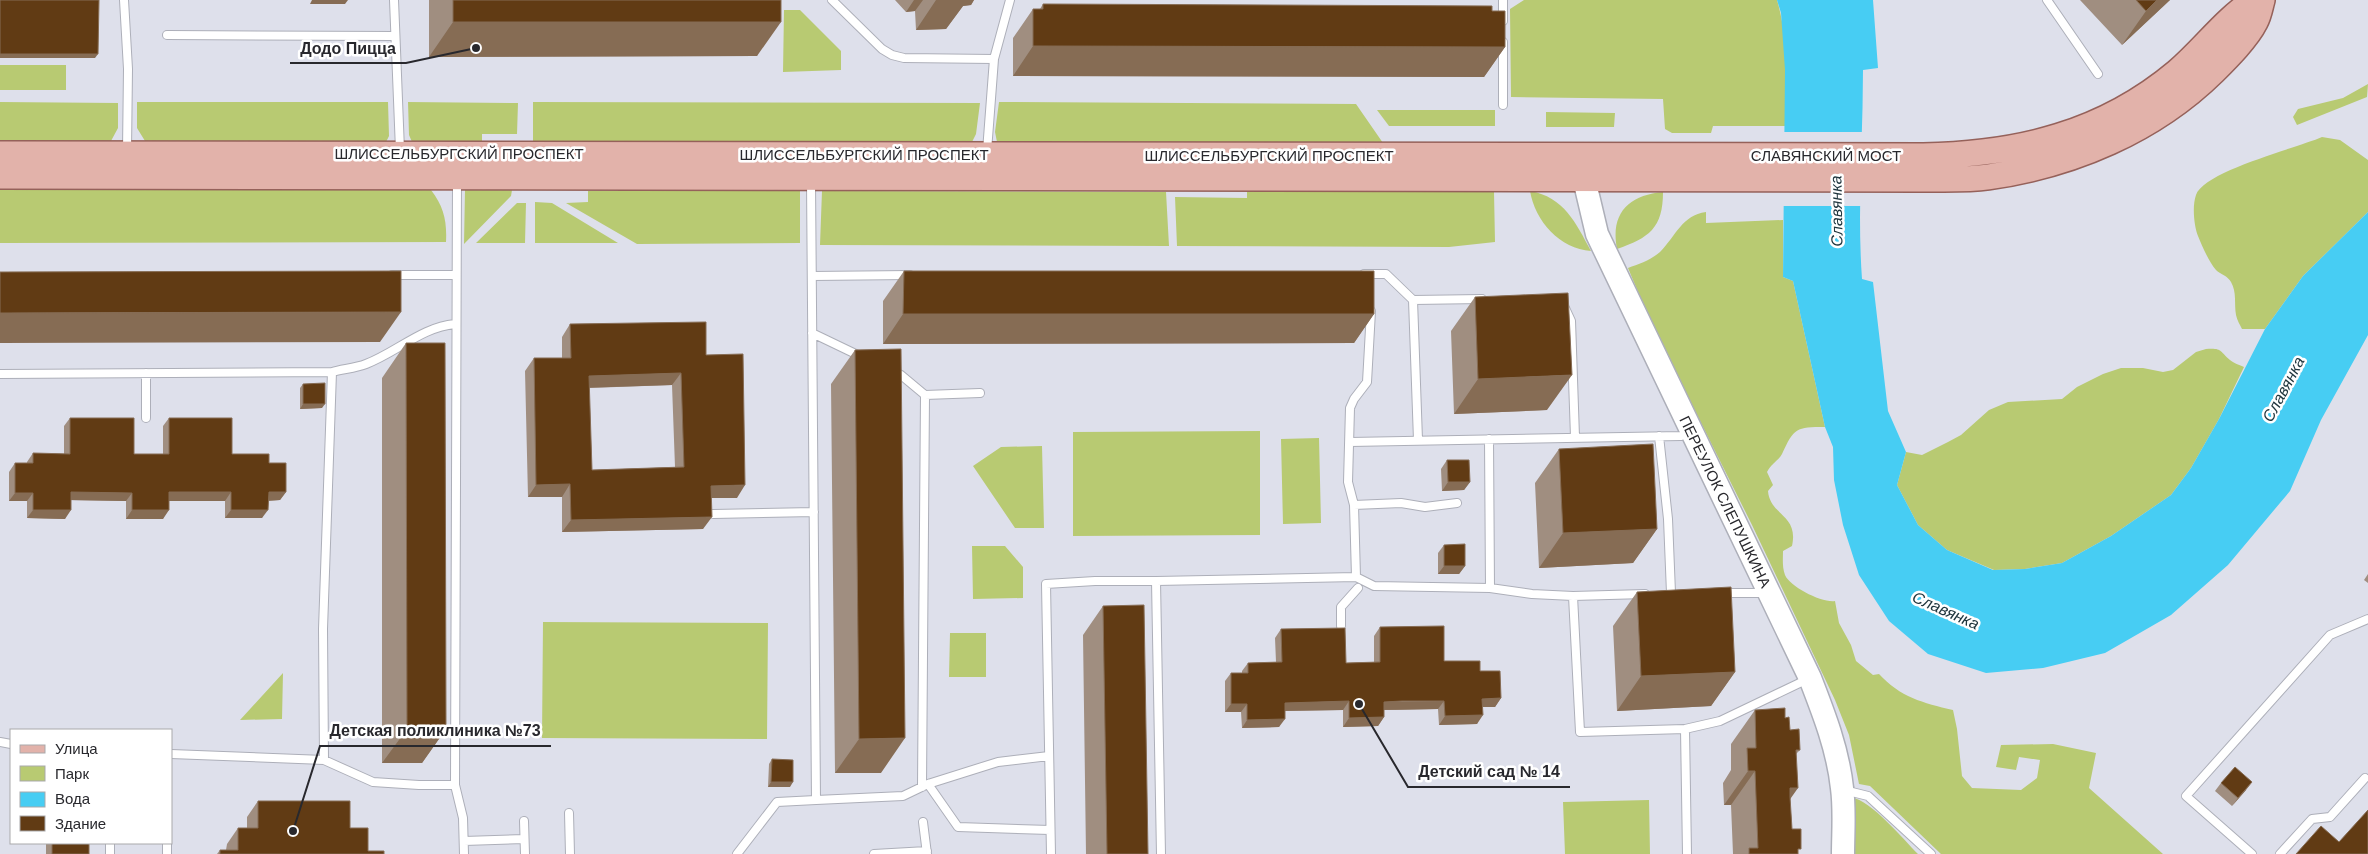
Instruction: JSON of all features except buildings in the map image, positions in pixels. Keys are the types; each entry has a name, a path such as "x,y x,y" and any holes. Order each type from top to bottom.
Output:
{"main road":[{"path":"1923,168 1982,154 2026,147 2066,135 2105,119 2142,98 2177,72 2208,44 2236,12 2255,0"},
{"path":"1923,168 1986,177 2030,170 2074,157 2119,139 2157,117 2195,90 2227,58 2255,22 2262,0"},
{"name":"ШЛИССЕЛЬБУРГСКИЙ ПРОСПЕКТ","path":"0,154 127,165 1729,167"},
{"name":"ШЛИССЕЛЬБУРГСКИЙ ПРОСПЕКТ","path":"0,176 127,165"},
{"name":"СЛАВЯНСКИЙ МОСТ","path":"1729,167 1923,168"}],"street":[{"name":"ПЕРЕУЛОК СЛЕПУШКИНА","path":"1583,167 1597,234 1770,593 1810,678 1826,718 1836,752 1842,790 1843,854"}],"lane":[{"path":"124,0 128,69 127,165"},
{"path":"394,0 399,166"},
{"path":"832,0 882,49 892,55 904,58 994,59"},
{"path":"987,167 994,59 1010,0"},
{"path":"1503,0 1503,27"},
{"path":"2047,0 2098,74"},
{"path":"167,35 395,36"},
{"path":"1503,36 1503,105"},
{"path":"457,166 455,275 455,784 463,818 464,854"},
{"path":"811,166 816,800"},
{"path":"1352,274 1386,274 1413,300 1418,440"},
{"path":"1372,274 1372,284"},
{"path":"382,275 455,275"},
{"path":"812,276 922,275"},
{"path":"1413,300 1488,298"},
{"path":"1558,301 1566,309 1571,321 1575,437"},
{"path":"1356,577 1354,505 1348,482 1350,408 1354,398 1367,382 1371,303"},
{"path":"0,374 332,372 365,364 424,332 440,326 455,324"},
{"path":"812,333 874,362"},
{"path":"883,367 901,375 925,395 980,393"},
{"path":"324,760 323,629 332,372"},
{"path":"146,373 146,418"},
{"path":"925,395 925,786 958,827 1050,830"},
{"path":"1350,442 1681,436 1691,432"},
{"path":"1659,436 1675,593 1661,594"},
{"path":"1489,439 1490,588"},
{"path":"1354,505 1401,502 1425,507 1457,503"},
{"path":"713,514 814,512"},
{"path":"1051,854 1046,584 1095,581 1356,577 1374,586 1490,588 1532,594 1573,596 1651,594"},
{"path":"1156,581 1161,854"},
{"path":"1342,626 1341,607 1358,588"},
{"path":"1716,593 1770,593"},
{"path":"1573,596 1580,732 1685,730 1720,721 1810,678"},
{"path":"2252,854 2186,796 2330,635 2368,619"},
{"path":"1685,730 1687,854"},
{"path":"172,754 324,760 373,782 419,785 455,784"},
{"path":"737,854 776,802 903,796 925,786 998,762 1049,756"},
{"path":"2280,854 2312,818 2330,817 2365,778"},
{"path":"1842,790 1868,796 1931,854"},
{"path":"569,813 570,854"},
{"path":"524,821 525,854"},
{"path":"874,854 927,853 923,822"},
{"path":"464,841 524,838"}],"green space":[{"path":"1524,0 1777,0 1785,47 1786,126 1713,126 1711,133 1672,133 1665,129 1663,99 1511,97 1510,9"},
{"path":"784,10 800,10 841,51 841,70 783,72"},
{"path":"0,65 66,65 66,90 0,90"},
{"path":"2368,84 2367,97 2297,125 2293,117 2298,109 2343,98"},
{"path":"0,102 118,103 118,128 111,141 0,141"},
{"path":"137,102 388,102 389,136 386,142 145,141 137,128"},
{"path":"408,102 518,103 517,134 482,134 482,142 412,142 409,135"},
{"path":"533,102 980,103 976,134 972,142 533,142"},
{"path":"999,102 1356,104 1383,143 997,142 995,132"},
{"path":"1377,110 1495,110 1495,126 1389,126"},
{"path":"1546,112 1615,113 1614,127 1546,127"},
{"path":"2322,137 2340,140 2368,160 2368,212 2303,276 2265,329 2242,329 2236,315 2233,286 2228,278 2213,267 2198,236 2194,216 2196,195 2203,186 2233,169"},
{"path":"0,190 431,190 444,214 446,242 0,243"},
{"path":"465,190 512,190 511,196 464,244"},
{"path":"588,191 800,191 800,243 637,244 566,203 588,202"},
{"path":"822,191 1166,192 1169,246 820,245"},
{"path":"1247,191 1494,192 1495,242 1449,247 1177,246 1175,197 1247,198"},
{"path":"1530,191 1542,194 1560,205 1574,221 1591,251 1569,245 1551,232 1537,213"},
{"path":"1663,192 1660,215 1652,230 1638,241 1617,249 1616,225 1625,208 1640,197"},
{"path":"535,202 552,203 618,243 535,243"},
{"path":"517,203 526,203 525,243 476,243"},
{"path":"1706,212 1706,223 1783,220 1783,277 1793,281 1825,427 1802,429 1793,434 1781,456 1767,472 1773,485 1768,491 1770,499 1788,521 1793,535 1792,546 1783,551 1783,569 1788,580 1815,597 1835,601 1839,623 1851,645 1856,661 1873,675 1879,674 1895,688 1913,698 1953,710 1962,776 1972,788 2021,790 2037,778 2040,760 2019,757 2016,770 1996,767 2001,745 2053,744 2096,753 2089,788 2163,854 1941,854 1870,786 1859,784 1849,735 1835,700 1752,525 1651,323 1628,268 1645,262 1656,255 1666,246 1685,222 1691,217"},
{"path":"2206,349 2218,350 2231,361 2244,367 2219,419 2191,468 2171,495 2111,536 2062,563 2025,569 1994,570 1947,550 1918,525 1897,485 1906,452 1922,455 1948,442 1961,435 1989,410 2008,402 2062,399 2077,387 2103,374 2121,368 2143,368 2163,372 2173,370 2196,352"},
{"path":"1260,431 1260,535 1073,536 1073,432"},
{"path":"1319,438 1321,523 1283,524 1281,439"},
{"path":"1042,446 1044,528 1015,528 973,466 1001,447"},
{"path":"972,546 1005,546 1023,567 1023,598 973,599"},
{"path":"543,622 768,623 767,739 542,738"},
{"path":"950,633 986,633 986,677 949,677"},
{"path":"283,673 282,719 240,720"},
{"path":"1851,797 1868,805 1896,830 1918,854 1852,854"},
{"path":"1649,800 1650,854 1565,854 1563,802"}],"water":[{"name":"Славянка","path":"1777,0 1873,0 1878,68 1863,70 1860,201 1862,279 1873,282 1888,411 1906,452 1897,485 1918,525 1947,550 1993,570 2025,569 2062,563 2111,536 2171,495 2191,468 2219,419 2265,329 2303,276 2368,212 2368,335 2321,420 2290,491 2228,565 2171,615 2105,653 2043,668 1986,673 1928,654 1889,621 1859,575 1843,525 1834,480 1833,447 1825,427 1793,281 1783,277 1785,70 1781,13"}],"pier":[{"path":"1783,132 1865,132 1862,206 1781,206"}],"place":[{"name":"Додо Пицца","path":"476,48"},
{"name":"Детский сад № 14","path":"1359,704"},
{"name":"Детская поликлиника №73","path":"293,831"}]}
